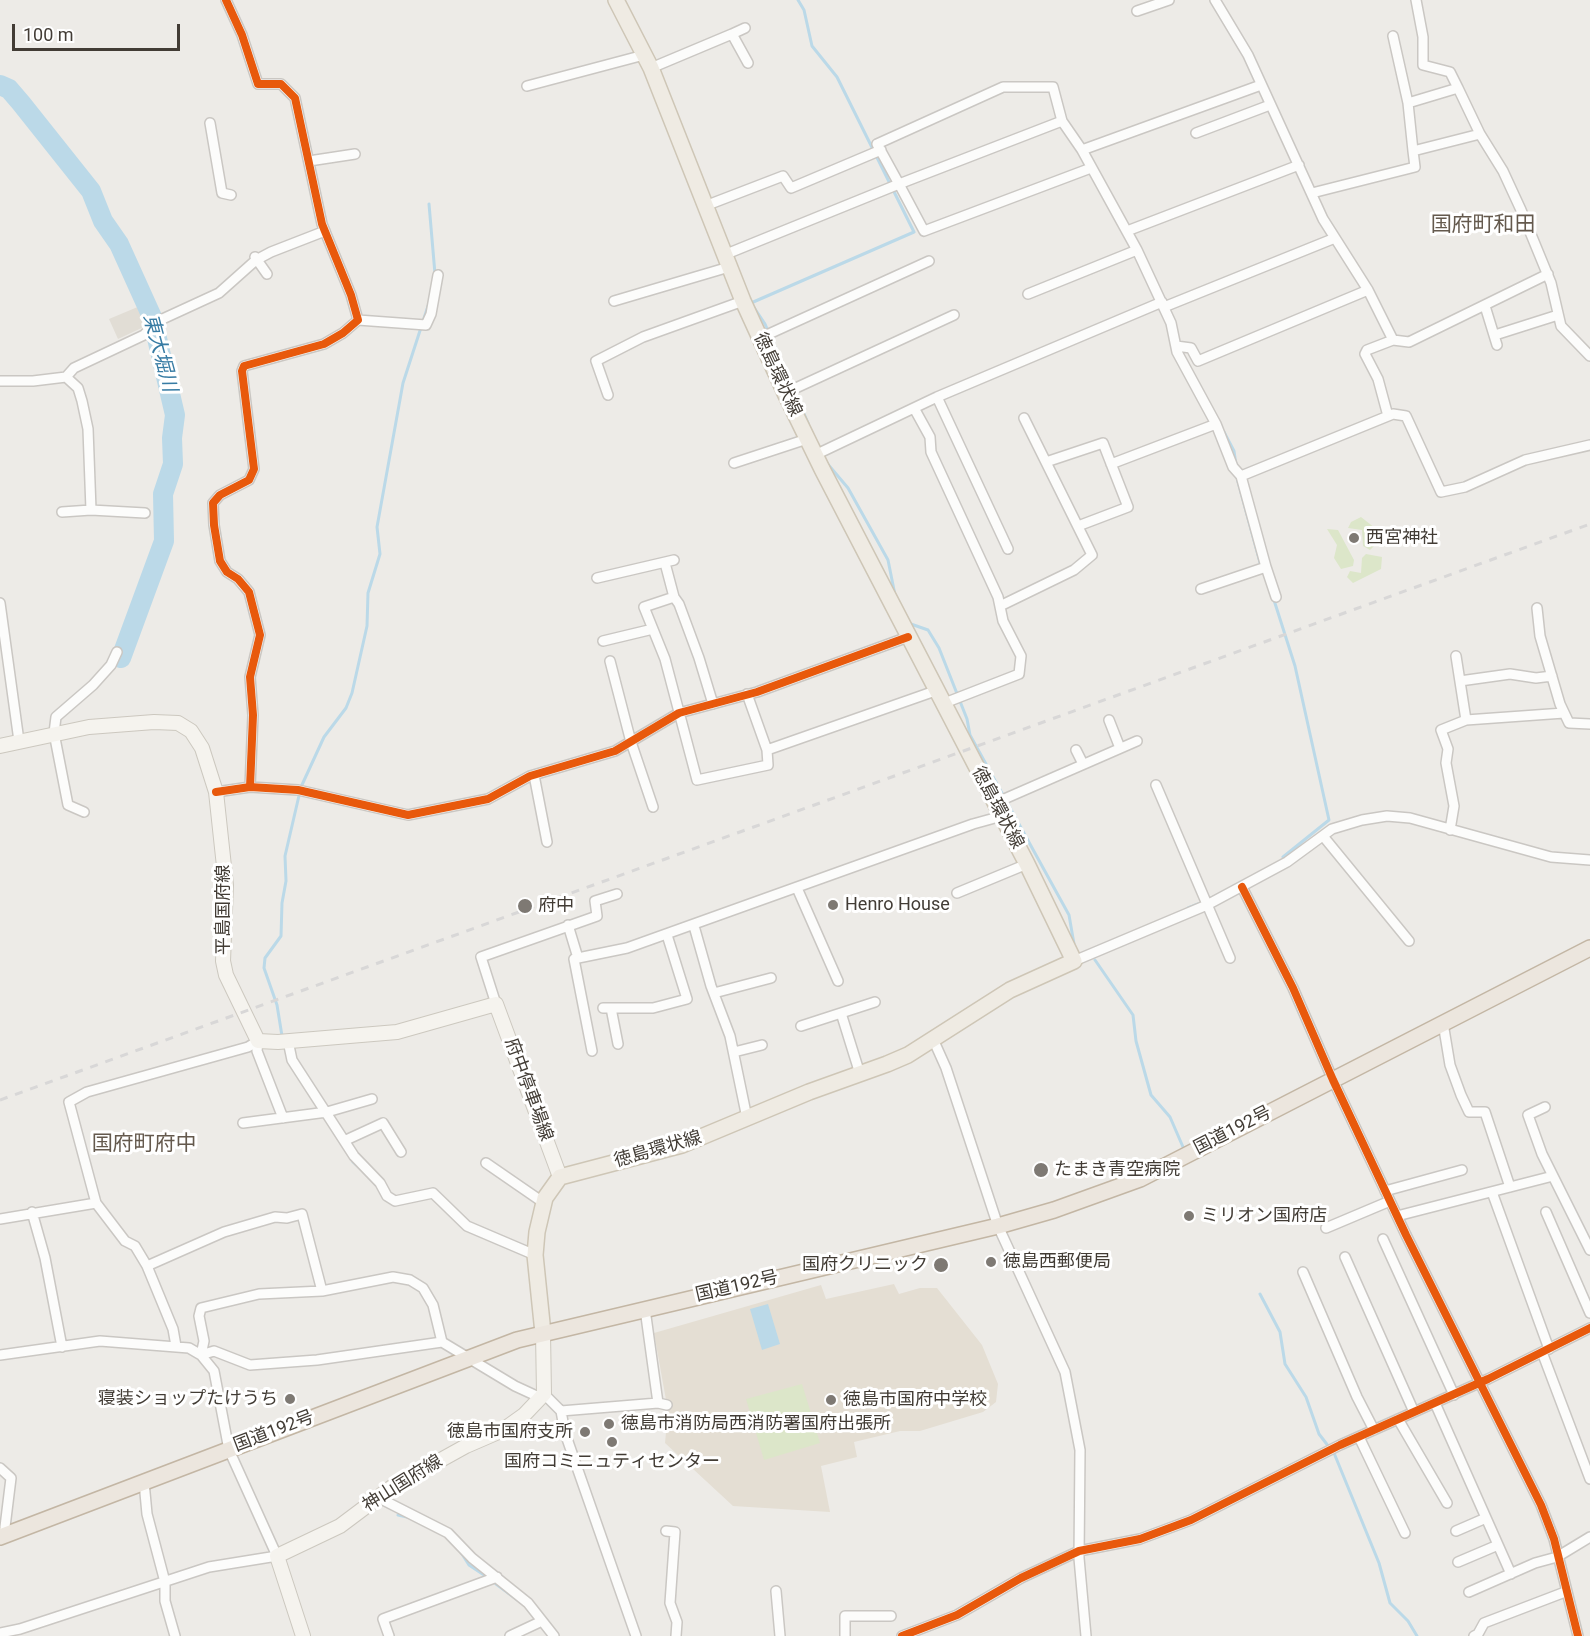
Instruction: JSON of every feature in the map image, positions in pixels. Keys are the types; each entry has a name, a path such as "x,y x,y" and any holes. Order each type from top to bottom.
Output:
{"highway":[{"name":"国道192号","path":"2,1536 543,1333 998,1226 1054,1210 1140,1179 1590,948"}],"main road":[{"name":"徳島環状線","path":"560,1177 682,1145 809,1092 908,1055 1010,990 1074,961 1001,804 939,697 819,454 807,439 791,390 767,335 743,301 647,61 616,0"},
{"name":"平島国府線","path":"0,746 89,727 154,722 178,723 191,731 198,739 216,792 226,885 223,961 226,975 258,1041"},
{"path":"258,1041 288,1041 397,1032 496,1004"},
{"name":"府中停車場線","path":"496,1004 560,1177"},
{"path":"542,1396 543,1333 535,1255 544,1203 550,1189 560,1177"},
{"name":"神山国府線","path":"277,1556 340,1526 377,1497 466,1446 503,1430 525,1415 542,1396"},
{"path":"277,1556 303,1636"}],"street":[{"path":"225,0 242,35 258,84 281,84 295,98 309,161 311,188 358,320"},
{"path":"1142,6 1169,0"},
{"path":"1215,0 1248,55 1335,238 1368,290 1393,340"},
{"path":"1416,0 1423,37 1423,65 1450,72 1480,134 1503,171 1548,274 1561,326 1590,356"},
{"path":"527,86 647,61 745,28"},
{"path":"732,34 748,63"},
{"path":"1312,193 1415,167 1408,103 1393,36"},
{"path":"1082,150 1261,85"},
{"path":"1091,168 924,231 895,186 877,152 877,144 1003,87 1053,87 1062,121 1082,150 1137,250 1163,305 1176,346 1238,473 1263,568 1276,597"},
{"path":"1408,103 1458,88"},
{"path":"1196,133 1270,105"},
{"path":"614,301 727,261 895,186 1062,121"},
{"path":"210,123 222,193 231,195"},
{"path":"1413,151 1480,134"},
{"path":"705,206 783,176 791,188 877,152"},
{"path":"309,161 355,154"},
{"path":"1127,231 1299,165"},
{"path":"0,381 33,381 66,377 74,368 144,335 154,324 219,293 255,259 285,243 303,241 325,231"},
{"path":"819,454 937,397 1335,238"},
{"path":"1028,294 1137,250"},
{"path":"255,259 267,274"},
{"path":"767,335 929,261"},
{"path":"1388,416 1378,379 1365,354 1367,350 1393,340 1409,342 1548,274"},
{"path":"250,787 254,716 250,676 260,635 249,592 238,579 227,572 220,561 213,503 220,495 249,480 254,469 242,371 244,366 324,344 343,333 358,320 426,325 431,314 438,275"},
{"path":"1176,346 1191,348 1198,362 1368,290"},
{"path":"608,395 596,361 643,337 743,301"},
{"path":"1485,306 1497,345"},
{"path":"791,390 954,315"},
{"path":"1495,335 1558,315"},
{"path":"66,377 78,388 82,401 87,429 91,510"},
{"path":"937,397 1008,549"},
{"path":"767,750 939,697 960,698 1019,674 1021,656 1003,621 994,587 932,452 930,437 914,408"},
{"path":"1238,473 1393,414 1406,416 1442,492 1465,487 1526,460 1590,445"},
{"path":"1000,606 1074,570 1092,555 1024,418"},
{"path":"1111,464 1216,424"},
{"path":"734,463 807,439"},
{"path":"1046,462 1103,443 1128,507 1078,526"},
{"path":"62,512 91,510 145,513"},
{"path":"597,578 670,562 674,597 695,647 713,704"},
{"path":"1201,589 1263,568"},
{"path":"608,575 611,585"},
{"path":"674,597 644,607 665,659 697,780 768,765 767,750 747,694"},
{"path":"0,603 19,741"},
{"path":"1537,608 1540,636 1564,713 1569,723 1590,724"},
{"path":"603,641 652,628"},
{"path":"216,792 250,787 300,790 408,815 488,799 534,775 615,751 679,713 747,694 908,637"},
{"path":"84,812 68,805 54,733 56,717 93,685 111,665 117,652"},
{"path":"1456,656 1467,720"},
{"path":"610,661 631,742 653,807"},
{"path":"1460,681 1510,674 1536,678 1552,676"},
{"path":"1450,830 1454,806 1446,763 1448,749 1441,730 1467,720 1564,713"},
{"path":"1109,720 1120,748"},
{"path":"568,925 578,958 627,948 694,926 974,824 1046,775 1083,764 1137,741"},
{"path":"1076,750 1083,764"},
{"path":"534,775 547,842"},
{"path":"1156,785 1230,958"},
{"path":"1074,961 1207,906 1287,862 1323,836 1343,825 1387,816 1410,818 1551,857 1590,860"},
{"path":"1323,836 1409,941"},
{"path":"957,893 1027,864"},
{"path":"1242,887 1293,988 1397,1216 1540,1505 1554,1539 1565,1592 1578,1636"},
{"path":"797,888 838,981"},
{"path":"496,1004 481,957 597,916 595,901 617,894"},
{"path":"694,926 734,1052 747,1118"},
{"path":"619,1037 607,1008 653,1008 687,999 667,935"},
{"path":"574,959 592,1051"},
{"path":"714,993 771,978"},
{"path":"801,1026 875,1002"},
{"path":"841,1013 860,1074"},
{"path":"1443,1023 1450,1065 1461,1095 1469,1112 1485,1112 1510,1187"},
{"path":"933,1039 946,1068 998,1226 1056,1352 1069,1389 1080,1450 1079,1551 1086,1636"},
{"path":"258,1041 257,1051 284,1118"},
{"path":"176,1346 172,1329 147,1266 135,1246 125,1241 96,1203 69,1102 87,1092 248,1047 258,1041"},
{"path":"288,1041 292,1060 346,1140 354,1156 380,1183 387,1196 395,1201 434,1193 467,1226 535,1255"},
{"path":"734,1052 762,1046"},
{"path":"243,1123 327,1112 372,1100"},
{"path":"1545,1107 1528,1115 1553,1176 1590,1250"},
{"path":"346,1140 383,1123 401,1152"},
{"path":"486,1163 544,1203"},
{"path":"1326,1228 1388,1196 1462,1170"},
{"path":"1397,1216 1553,1176"},
{"path":"1492,1192 1586,1458 1590,1479"},
{"path":"0,1219 96,1203"},
{"path":"32,1212 45,1258 62,1347"},
{"path":"1546,1212 1590,1313"},
{"path":"147,1266 224,1232 275,1216 287,1218 302,1214 322,1291"},
{"path":"1383,1239 1454,1395"},
{"path":"1345,1257 1414,1412"},
{"path":"1303,1272 1374,1430"},
{"path":"201,1355 204,1341 199,1316 201,1308 259,1294 322,1291 393,1277 410,1280 423,1288 433,1305 442,1342"},
{"path":"561,1411 663,1404 645,1309"},
{"path":"907,1635 957,1614 1021,1578 1079,1551 1140,1539 1191,1520 1359,1437 1454,1395 1590,1328"},
{"path":"0,1355 100,1341 189,1347 201,1355 214,1371 229,1450 277,1556 209,1567 20,1629 0,1633"},
{"path":"201,1355 214,1352 250,1365 442,1342 542,1396 561,1411 565,1432 636,1636"},
{"path":"1435,1403 1511,1574"},
{"path":"1398,1419 1447,1503"},
{"path":"1359,1437 1405,1533"},
{"path":"0,1468 11,1478 2,1536"},
{"path":"144,1482 152,1539 165,1582 165,1601 175,1636"},
{"path":"377,1497 448,1533 472,1558 528,1603 554,1636"},
{"path":"1456,1531 1486,1518"},
{"path":"666,1531 675,1532 670,1603 677,1622 676,1636"},
{"path":"1469,1592 1557,1557 1590,1538"},
{"path":"1458,1562 1498,1545"},
{"path":"389,1636 383,1619 497,1577"},
{"path":"776,1591 780,1636"},
{"path":"1474,1636 1478,1634 1484,1623 1565,1592"},
{"path":"845,1636 845,1616 891,1616"},
{"path":"510,1636 542,1621"}],"shaded area":[{"path":"140,306 148,325 118,339 109,319"},
{"name":"徳島市国府中学校","path":"894,1284 899,1294 920,1288 937,1288 982,1345 998,1384 996,1402 983,1412 920,1431 900,1431 854,1442 857,1457 821,1466 830,1512 733,1506 665,1443 668,1411 654,1333 821,1285 826,1299"}],"green space":[{"path":"1361,517 1375,528 1377,543 1370,550 1363,546 1362,530 1348,528 1351,522"},
{"path":"1327,529 1338,530 1354,560 1353,566 1341,569 1334,558 1337,545"},
{"path":"1366,554 1382,557 1381,569 1353,583 1347,577 1350,571 1361,573 1362,558"},
{"path":"802,1384 820,1443 764,1460 746,1399"}],"water":[{"path":"768,1304 780,1344 762,1350 750,1309"}],"waterway":[{"path":"798,0 804,10 812,46 837,77 914,232 751,303 765,324 808,423"},
{"name":"東大堀川","path":"0,85 9,89 91,191 103,221 119,244 152,317 175,415 172,438 173,464 163,494 164,541 121,658"},
{"path":"429,204 435,274"},
{"path":"282,1036 277,1005 264,968 265,958 281,936 282,903 286,881 285,856 301,787 324,737 346,708 352,693 367,626 368,593 380,554 377,527 403,383 428,306"},
{"path":"1224,432 1234,451 1236,465"},
{"path":"826,462 848,488 888,560 895,595"},
{"path":"1236,474 1261,566"},
{"path":"1273,597 1295,666 1329,820 1283,857"},
{"path":"908,623 928,630 939,648 967,719 970,735 1069,915 1074,944"},
{"path":"1211,898 1219,894"},
{"path":"1188,908 1198,904"},
{"path":"1095,960 1133,1015 1136,1041 1151,1095 1170,1117 1183,1147"},
{"path":"353,1162 363,1171"},
{"path":"1260,1294 1280,1332 1285,1364 1306,1397 1319,1434 1329,1447"},
{"path":"1334,1453 1379,1563 1390,1603 1408,1621 1417,1636"},
{"path":"398,1515 407,1517"},
{"path":"462,1554 469,1565 484,1575"},
{"path":"496,1584 519,1601"}],"railway":[{"path":"0,1100 1590,524"}],"cycle path":[{"path":"226,0 242,35 258,84 281,84 295,98 322,224 351,295 358,320 343,333 324,344 244,366 242,371 254,469 249,480 220,495 213,503 220,561 227,572 238,579 249,592 260,635 250,677 253,715 250,787"},
{"path":"216,792 250,787 298,790 408,815 488,799 530,776 615,751 679,713 757,692 908,637"},
{"path":"1242,887 1293,988 1333,1080 1406,1235 1541,1505 1554,1539 1578,1636"},
{"path":"902,1636 957,1615 1021,1578 1079,1551 1140,1539 1191,1520 1340,1445 1488,1379 1590,1328"}],"place":[{"name":"西宮神社","path":"1354,538"},
{"name":"Henro House","path":"833,905"},
{"name":"府中","path":"525,906"},
{"name":"たまき青空病院","path":"1041,1170"},
{"name":"ミリオン国府店","path":"1189,1216"},
{"name":"徳島西郵便局","path":"991,1262"},
{"name":"国府クリニック","path":"941,1265"},
{"name":"寝装ショップたけうち","path":"290,1399"},
{"name":"徳島市国府中学校","path":"831,1400"},
{"name":"徳島市消防局西消防署国府出張所","path":"609,1424"},
{"name":"徳島市国府支所","path":"585,1432"},
{"name":"国府コミニュティセンター","path":"612,1442"}],"district":[{"name":"国府町和田","path":"1483,226"},
{"name":"国府町府中","path":"144,1145"}]}
